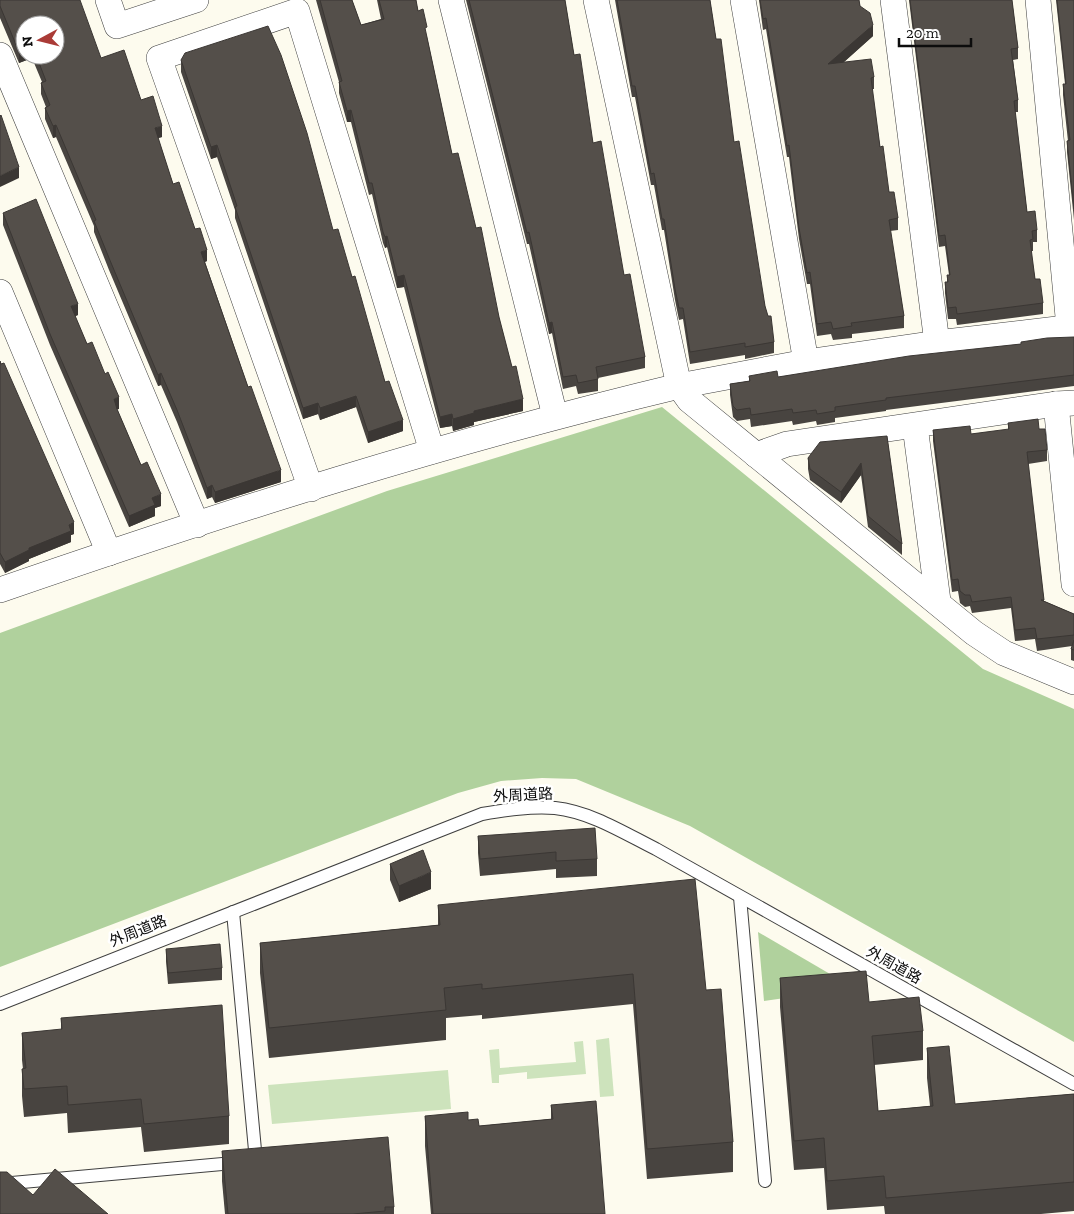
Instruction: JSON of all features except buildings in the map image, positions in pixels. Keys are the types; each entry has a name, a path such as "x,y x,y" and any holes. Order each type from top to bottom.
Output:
{"street":[{"path":"108,0 117,26 196,0"},
{"path":"450,0 555,416"},
{"path":"596,0 679,386 689,400 938,601 974,633 1004,654 1074,682"},
{"path":"742,0 806,362"},
{"path":"893,0 937,343"},
{"path":"0,590 109,553 432,451 555,416 679,386 806,362 937,343 1072,327 1038,0"},
{"path":"311,489 159,58 298,11 432,451"},
{"path":"2,65 197,525"},
{"path":"0,292 109,553"},
{"path":"756,455 787,444 1065,404 1074,584"},
{"path":"915,426 938,601"}],"lane":[{"name":"外周道路","path":"0,1004 482,814 519,808 556,808 591,817 656,849 1074,1084"},
{"path":"740,897 765,1181"},
{"path":"0,1184 256,1161 233,912"}],"green space":[{"path":"662,407 983,669 1074,709 1074,1042 690,826 576,779 542,778 501,781 458,793 0,967 0,633 387,491"},
{"path":"758,932 854,988 764,1001"},
{"path":"609,1038 614,1096 600,1097 596,1040"},
{"path":"583,1041 586,1074 527,1079 527,1072 499,1075 499,1083 492,1083 489,1050 499,1049 500,1068 576,1062 574,1042"},
{"path":"448,1070 451,1109 272,1124 268,1085"}]}
